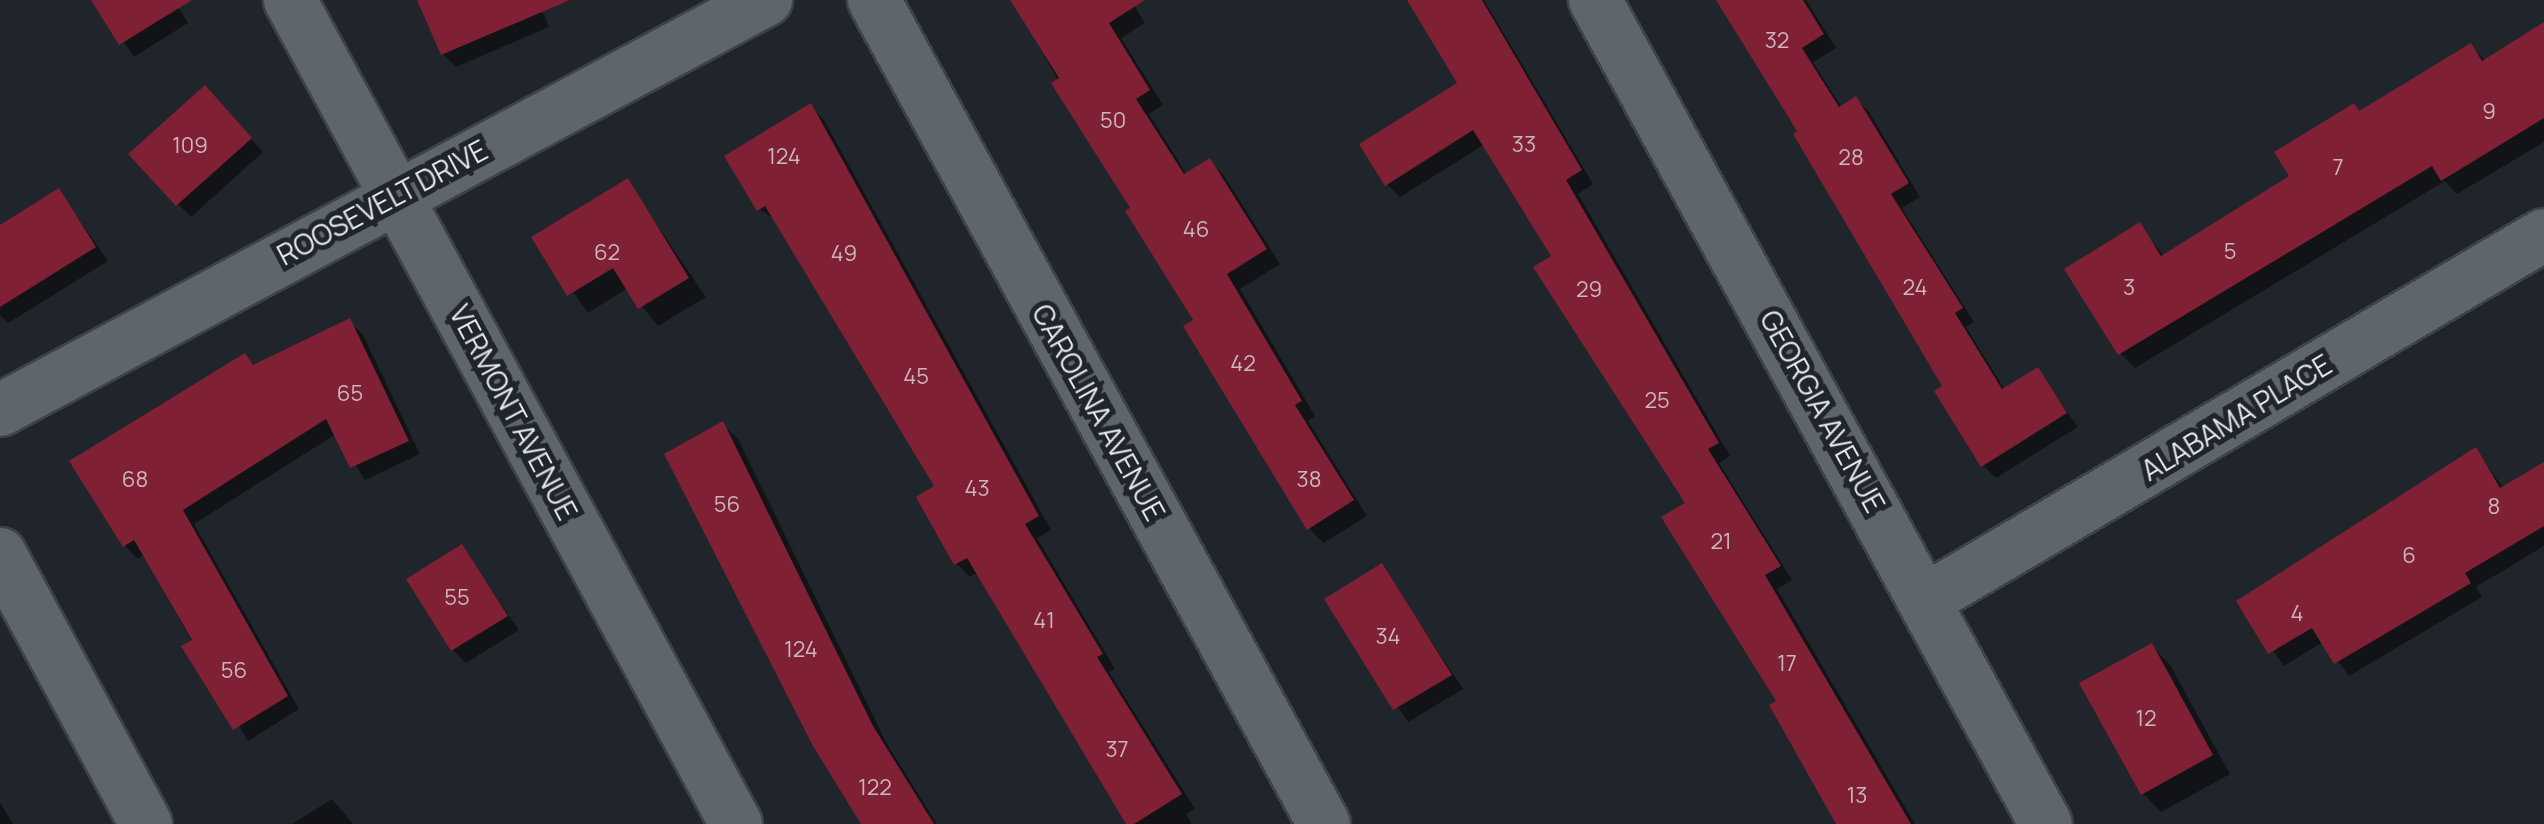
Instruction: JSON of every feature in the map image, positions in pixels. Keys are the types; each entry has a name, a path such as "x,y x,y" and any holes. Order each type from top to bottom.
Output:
{"street":[{"name":"VERMONT AVENUE","path":"290,0 736,824"},
{"name":"ROOSEVELT DRIVE","path":"0,410 396,193 766,0"},
{"name":"CAROLINA AVENUE","path":"874,0 1324,824"},
{"name":"GEORGIA AVENUE","path":"1596,0 2046,824"},
{"name":"ALABAMA PLACE","path":"1927,600 2544,235"},
{"path":"0,554 146,824"}],"building":[{"path":"91,0 192,0 119,45"},
{"path":"417,0 570,0 441,55"},
{"path":"1010,0 1145,0 1109,23 1150,90 1136,99 1184,174 1210,158 1267,249 1227,274 1302,401 1295,405 1354,500 1307,530 1183,326 1193,320 1125,211 1130,208 1051,83 1059,78"},
{"path":"1407,0 1482,0 1582,170 1566,180 1719,443 1708,449 1781,566 1765,575 1911,824 1836,824 1769,705 1776,701 1661,517 1685,503 1533,267 1551,256 1473,130 1385,186 1359,144 1457,83"},
{"path":"1716,0 1803,0 1824,34 1802,48 1839,107 1856,96 1909,183 1891,194 1963,308 1955,313 2002,389 2038,367 2067,413 1981,467 1934,391 1942,386 1793,134 1797,131"},
{"path":"2544,22 2544,118 2441,181 2432,166 2118,355 2064,269 2140,222 2161,256 2289,176 2274,152 2354,103 2359,111 2471,43 2482,61"},
{"path":"205,85 252,138 176,206 128,154"},
{"path":"811,103 1039,516 1025,524 1103,654 1097,657 1182,794 1134,824 1126,824 967,558 954,565 916,497 934,486 765,206 757,211 724,156"},
{"path":"628,178 689,278 638,309 613,268 567,296 531,237"},
{"path":"59,188 96,247 0,307 0,225"},
{"path":"350,318 409,441 350,468 326,419 183,510 288,696 233,730 181,646 192,640 134,540 123,547 69,461 245,353 253,365"},
{"path":"723,421 873,726 934,824 861,824 813,746 664,454"},
{"path":"2476,447 2500,488 2544,462 2544,526 2465,573 2471,583 2334,664 2312,628 2268,654 2236,601"},
{"path":"462,544 508,616 451,651 406,579"},
{"path":"1382,563 1452,675 1393,710 1324,599"},
{"path":"2152,643 2213,755 2141,795 2079,683"}]}
